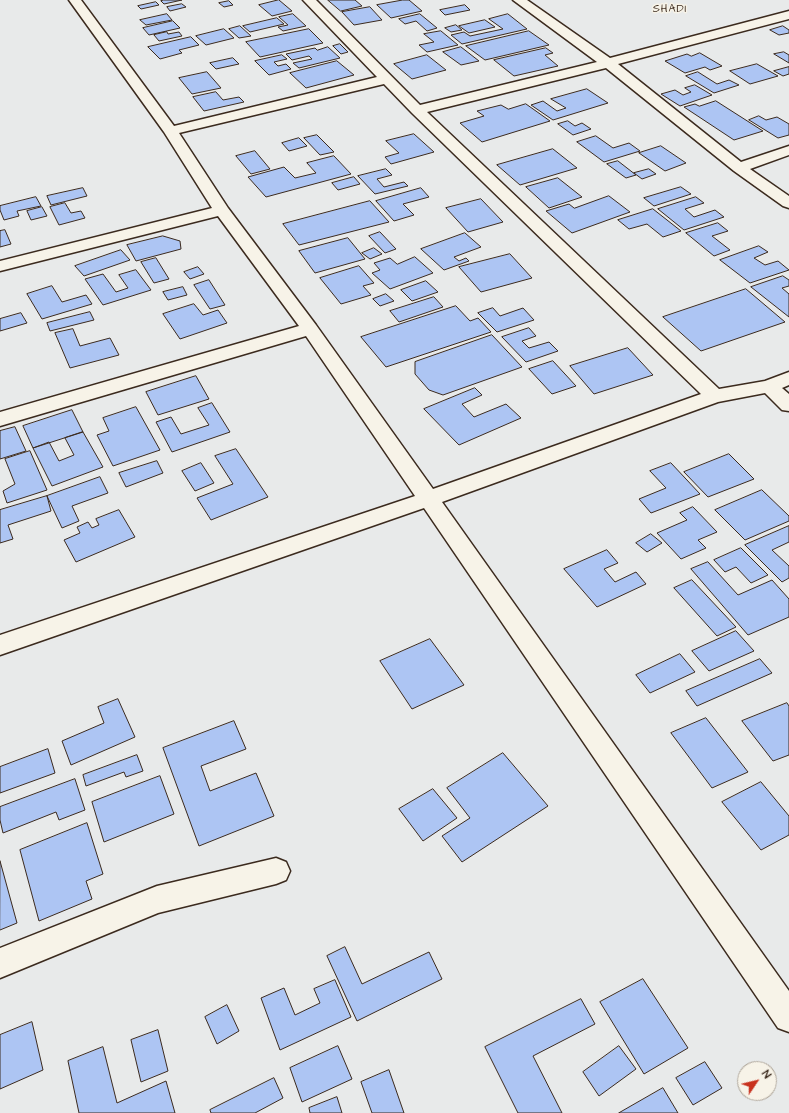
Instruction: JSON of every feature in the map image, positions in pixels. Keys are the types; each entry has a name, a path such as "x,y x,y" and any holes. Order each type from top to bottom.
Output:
{"street":[{"path":"75,0 170,132 222,210 310,329 789,1018"},
{"path":"309,0 417,110 715,396"},
{"path":"519,0 608,63 739,168 789,203"},
{"path":"417,110 608,63 789,15"},
{"path":"170,132 387,79"},
{"path":"739,168 789,150"},
{"path":"0,266 222,210"},
{"path":"0,419 310,329"},
{"path":"0,645 428,499 715,396 769,386 789,378"},
{"path":"769,386 789,405"},
{"path":"0,963 157,900 276,871"}],"building":[{"path":"182,0 164,4 161,1"},
{"path":"279,0 292,11 272,16 259,5"},
{"path":"328,0 355,0 362,6 341,11"},
{"path":"409,0 422,11 391,18 377,5"},
{"path":"229,1 233,5 224,7 219,3"},
{"path":"156,2 159,5 141,9 138,6"},
{"path":"182,4 186,7 170,11 167,7"},
{"path":"465,5 470,10 445,15 440,10"},
{"path":"370,7 382,20 354,25 342,12"},
{"path":"167,14 172,20 146,25 140,20"},
{"path":"293,14 306,26 283,31 278,27 288,25 279,17"},
{"path":"420,14 437,28 427,31 416,21 405,24 399,19"},
{"path":"508,14 527,29 462,44 451,35 464,32 470,36 503,29 489,19"},
{"path":"277,18 284,24 250,32 243,26"},
{"path":"485,20 495,27 469,33 459,26"},
{"path":"173,21 180,28 149,35 143,28"},
{"path":"456,25 462,30 451,32 445,28"},
{"path":"240,26 251,36 239,38 229,29"},
{"path":"783,26 789,30 789,33 779,35 770,30"},
{"path":"224,29 234,38 206,45 196,36"},
{"path":"309,29 323,43 260,57 246,42"},
{"path":"441,31 458,45 427,52 419,45 434,42 424,34"},
{"path":"529,31 549,45 485,60 466,46"},
{"path":"167,32 168,34 179,32 182,36 159,41 154,35"},
{"path":"191,37 199,45 179,50 182,53 160,59 148,47"},
{"path":"340,44 348,52 341,54 333,46"},
{"path":"328,47 340,58 299,68 293,63 312,59 309,56 292,60 286,54 315,48 317,50"},
{"path":"461,47 479,61 461,65 443,52"},
{"path":"546,48 553,53 545,55 558,66 514,76 494,60"},
{"path":"784,52 789,55 789,63 774,54"},
{"path":"700,53 722,66 710,70 705,67 685,73 665,61 687,54 691,56"},
{"path":"282,55 287,59 274,62 278,66 286,64 291,69 269,75 255,61"},
{"path":"427,55 446,70 412,79 394,64"},
{"path":"233,58 239,64 216,69 210,63"},
{"path":"337,61 354,75 306,88 290,73"},
{"path":"757,64 778,76 750,84 730,71"},
{"path":"789,67 789,74 783,76 774,71"},
{"path":"207,72 221,88 192,94 179,78"},
{"path":"698,72 717,84 729,80 739,85 714,93 686,76"},
{"path":"695,85 712,95 680,106 661,94 675,90 683,95 691,92 685,88"},
{"path":"587,89 608,103 553,120 531,105 543,101 557,111 566,108 551,99"},
{"path":"216,92 223,100 239,97 244,102 204,111 193,97"},
{"path":"716,101 763,131 734,140 684,107 695,104 699,106"},
{"path":"526,104 550,121 482,142 460,123 484,116 477,111 501,105 508,109"},
{"path":"759,116 766,120 777,117 789,124 789,135 778,138 749,120"},
{"path":"568,121 575,126 582,123 591,129 573,135 558,124"},
{"path":"414,134 434,152 391,164 385,157 399,153 386,141"},
{"path":"317,135 334,152 320,155 304,138"},
{"path":"596,136 613,148 629,143 640,151 604,162 577,142"},
{"path":"299,138 307,146 289,151 282,143"},
{"path":"661,146 686,163 665,171 639,153"},
{"path":"553,149 577,168 520,185 497,165"},
{"path":"255,151 270,169 251,174 236,156"},
{"path":"334,156 351,174 266,197 248,177 284,167 295,178 316,173 307,163"},
{"path":"618,161 636,175 626,178 607,164"},
{"path":"386,169 392,175 377,179 384,187 404,182 408,186 375,194 358,176"},
{"path":"649,169 656,174 642,179 634,173"},
{"path":"354,177 360,184 338,190 332,183"},
{"path":"558,178 582,197 549,208 526,187"},
{"path":"681,187 691,194 654,206 644,198"},
{"path":"83,188 87,196 51,205 47,196"},
{"path":"421,188 429,197 403,204 414,215 394,221 376,201"},
{"path":"609,196 630,212 572,233 546,211 569,204 574,208"},
{"path":"36,197 41,206 17,211 19,216 4,220 0,206"},
{"path":"696,197 704,203 685,209 694,217 715,210 724,217 684,230 658,209"},
{"path":"481,199 503,222 468,232 446,208"},
{"path":"370,201 389,222 299,245 283,224"},
{"path":"65,203 71,213 81,211 85,218 59,225 50,207"},
{"path":"42,207 47,216 31,220 27,211"},
{"path":"653,209 681,231 663,237 647,224 629,229 618,220"},
{"path":"718,223 728,231 712,236 730,250 714,256 686,233"},
{"path":"5,230 11,244 0,247 0,231"},
{"path":"380,232 396,249 385,253 369,236"},
{"path":"465,233 481,247 454,257 459,261 466,258 469,261 444,270 421,249"},
{"path":"163,236 180,241 181,249 136,261 127,245"},
{"path":"348,238 365,259 315,273 299,251"},
{"path":"759,246 768,252 754,258 765,265 778,261 789,270 750,283 720,260"},
{"path":"374,248 382,254 370,259 362,253"},
{"path":"121,250 130,260 84,276 75,266"},
{"path":"510,254 532,278 481,292 459,267"},
{"path":"415,257 433,273 390,289 372,273 380,270 374,263 390,258 397,264"},
{"path":"156,258 169,279 154,283 141,262"},
{"path":"359,266 374,283 363,286 371,295 341,304 320,278"},
{"path":"198,267 204,274 190,279 184,272"},
{"path":"136,270 151,290 103,305 85,279 103,274 116,292 128,288 119,275"},
{"path":"783,276 789,280 789,286 782,288 789,294 789,317 751,287"},
{"path":"209,280 225,305 210,309 194,285"},
{"path":"426,281 438,292 412,301 401,290"},
{"path":"52,286 62,302 86,295 92,304 42,319 27,294"},
{"path":"183,287 187,295 168,300 163,292"},
{"path":"746,289 785,322 701,351 663,317"},
{"path":"386,294 394,301 380,306 373,299"},
{"path":"434,297 443,307 399,322 390,311"},
{"path":"194,304 203,315 218,310 227,323 180,339 163,314"},
{"path":"456,306 470,321 478,318 491,332 386,367 361,337"},
{"path":"493,308 500,316 523,308 534,320 497,332 478,313"},
{"path":"90,312 94,320 50,331 47,323"},
{"path":"21,313 27,323 0,331 0,319"},
{"path":"529,328 536,336 522,341 529,348 549,342 558,351 526,362 502,337"},
{"path":"73,329 80,346 110,338 119,355 70,368 55,333"},
{"path":"492,335 522,367 443,395 429,390 415,374 415,362"},
{"path":"628,348 653,375 594,394 570,366"},
{"path":"553,361 576,386 552,394 529,369"},
{"path":"196,376 209,399 158,415 146,392"},
{"path":"475,388 482,395 462,404 474,417 506,404 521,418 459,445 424,409"},
{"path":"212,403 230,432 172,452 156,422 171,417 181,434 209,425 198,408"},
{"path":"136,407 160,450 113,466 97,435 109,431 103,418"},
{"path":"72,410 83,432 33,448 23,426"},
{"path":"15,427 26,451 0,459 0,431"},
{"path":"83,432 103,467 52,486 33,448 49,442 59,461 74,455 65,438"},
{"path":"236,449 268,497 211,520 197,498 233,484 215,456"},
{"path":"30,451 47,490 7,503 3,491 15,484 5,459"},
{"path":"729,454 754,479 708,497 684,472"},
{"path":"157,461 163,473 126,487 119,473"},
{"path":"201,463 214,483 195,491 182,471"},
{"path":"671,463 700,494 651,513 639,499 666,488 650,471"},
{"path":"100,477 108,493 72,506 79,521 62,528 47,496"},
{"path":"762,490 789,516 789,521 745,540 715,510"},
{"path":"47,496 51,511 8,525 13,539 0,543 0,510"},
{"path":"693,507 717,532 698,540 706,548 681,559 657,533 687,520 680,513"},
{"path":"119,510 135,537 76,562 64,540 80,533 77,527 88,522 92,528 99,525 96,519"},
{"path":"789,526 789,542 772,550 789,566 789,578 782,582 745,545"},
{"path":"651,534 662,543 647,552 636,543"},
{"path":"741,548 768,575 751,583 736,567 725,572 714,560"},
{"path":"607,550 618,563 604,569 615,582 636,572 646,584 597,607 564,569"},
{"path":"708,562 738,595 772,580 789,599 789,617 748,635 691,569"},
{"path":"692,580 736,627 717,636 674,588"},
{"path":"736,631 754,651 709,671 692,651"},
{"path":"430,639 464,685 412,709 380,661"},
{"path":"680,654 695,672 650,693 636,675"},
{"path":"760,659 772,673 697,706 686,691"},
{"path":"118,699 135,737 71,765 62,741 104,723 98,707"},
{"path":"787,703 789,706 789,755 773,761 742,721"},
{"path":"706,718 748,772 712,788 671,733"},
{"path":"234,721 246,749 201,766 210,791 256,773 274,816 199,846 163,748"},
{"path":"48,749 55,773 0,793 0,767"},
{"path":"503,753 548,806 462,862 442,836 470,818 447,788"},
{"path":"137,755 143,771 126,777 124,772 86,786 83,775"},
{"path":"160,776 174,814 104,842 92,802"},
{"path":"75,779 85,810 59,820 56,812 3,833 0,820 0,807"},
{"path":"761,782 789,816 789,835 761,850 722,802"},
{"path":"433,789 457,818 423,841 399,809"},
{"path":"87,823 103,874 86,881 92,899 39,921 20,850"},
{"path":"0,861 17,923 0,930"},
{"path":"345,947 362,984 429,952 442,979 357,1021 327,956"},
{"path":"643,979 688,1048 644,1074 600,1002"},
{"path":"335,980 351,1017 280,1050 261,998 284,988 295,1015 320,1003 314,989"},
{"path":"581,999 595,1024 533,1056 562,1113 518,1113 485,1047"},
{"path":"227,1005 239,1031 217,1044 205,1017"},
{"path":"32,1022 43,1070 0,1089 0,1035"},
{"path":"158,1030 168,1071 141,1082 131,1040"},
{"path":"338,1046 352,1079 302,1102 290,1068"},
{"path":"619,1046 636,1069 599,1096 583,1072"},
{"path":"103,1047 117,1103 166,1081 175,1113 79,1113 68,1061"},
{"path":"705,1062 722,1088 693,1105 676,1078"},
{"path":"389,1070 404,1113 372,1113 361,1082"},
{"path":"274,1078 283,1098 255,1113 211,1113 210,1110"},
{"path":"663,1088 678,1113 619,1113"},
{"path":"337,1097 342,1113 310,1113 309,1108"}],"district":[{"name":"SHADI","path":"670,10"}]}
